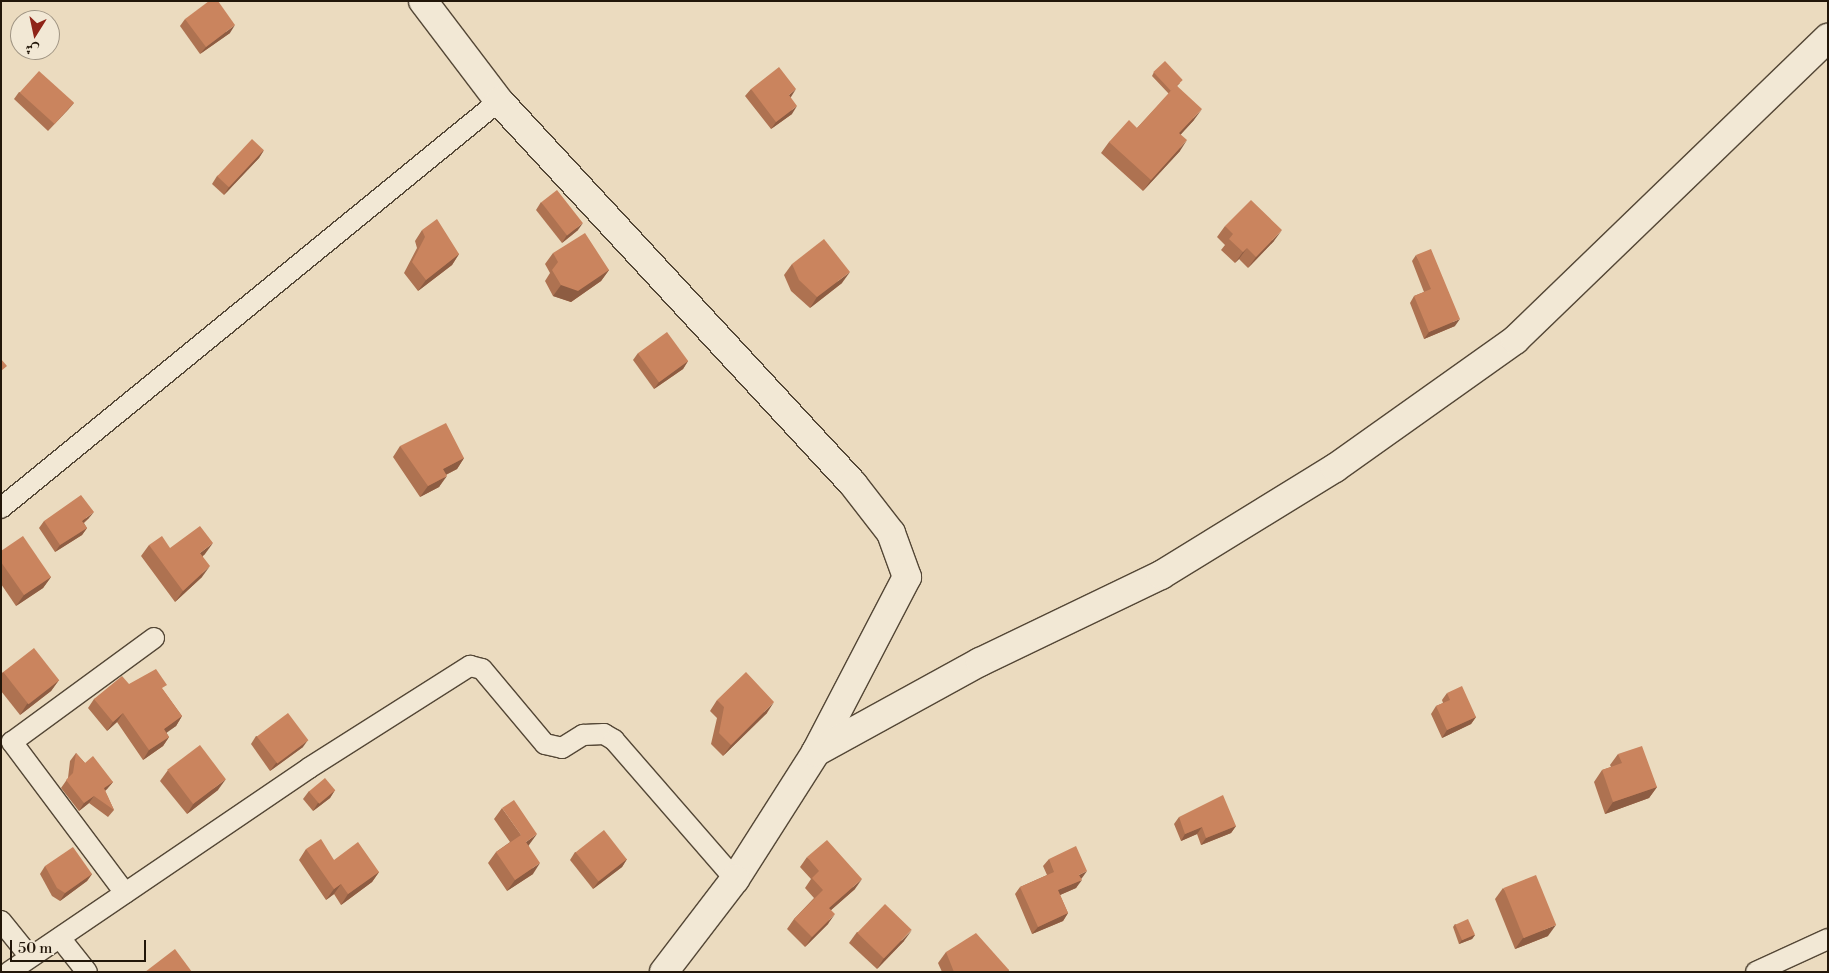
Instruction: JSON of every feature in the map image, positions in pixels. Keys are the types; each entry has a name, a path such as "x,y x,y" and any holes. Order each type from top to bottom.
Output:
{"street":[{"path":"423,1 499,101 853,484 891,533 907,577 816,752 735,880 664,972"},
{"path":"816,752 980,662 1161,575 1335,468 1515,340 1828,38"},
{"path":"1,508 499,101"},
{"path":"125,892 12,742 154,638"},
{"path":"9,972 125,892 470,666 482,669 545,744 562,748 583,735 604,734 614,740 735,880"},
{"path":"1,921 30,957"},
{"path":"60,938 87,972"},
{"path":"1756,972 1828,940"}],"building":[{"path":"209,1 218,1 235,25 206,47 185,19"},
{"path":"1165,61 1183,80 1171,91 1153,72"},
{"path":"779,67 796,89 789,95 797,106 776,122 751,89"},
{"path":"39,71 74,102 55,124 20,93"},
{"path":"1176,85 1202,109 1179,133 1187,140 1151,180 1109,142 1129,120 1137,128"},
{"path":"252,139 264,150 229,187 217,176"},
{"path":"557,190 583,223 567,235 541,202"},
{"path":"1251,200 1282,230 1256,257 1247,248 1243,252 1229,239 1233,234 1225,226"},
{"path":"437,219 459,254 426,280 412,262 425,237 422,230"},
{"path":"585,233 609,270 578,291 561,285 552,270 558,262 553,253"},
{"path":"824,239 850,272 817,297 799,280 792,264"},
{"path":"1431,249 1460,319 1429,332 1414,296 1431,289 1416,255"},
{"path":"667,332 688,361 659,382 638,353"},
{"path":"1,359 7,366 1,371"},
{"path":"446,423 464,458 443,469 447,476 428,486 400,446"},
{"path":"81,495 94,512 82,521 87,528 60,545 44,521"},
{"path":"200,526 213,543 200,553 210,566 183,591 149,545 162,536 170,548"},
{"path":"23,536 51,577 24,595 1,562 1,551"},
{"path":"34,648 59,680 29,704 3,672"},
{"path":"156,669 167,685 162,688 182,716 164,729 169,737 149,750 123,713 113,722 94,699 122,676 129,684"},
{"path":"746,672 774,702 731,745 719,733 724,707 717,700"},
{"path":"1462,686 1476,717 1447,730 1436,706 1450,700 1447,693"},
{"path":"288,713 308,740 277,764 257,736"},
{"path":"200,745 226,779 193,804 167,770"},
{"path":"1642,746 1657,787 1613,802 1602,770 1622,763 1618,754"},
{"path":"76,753 85,763 93,756 113,782 104,788 114,810 94,796 84,803 66,780 73,773"},
{"path":"325,778 335,790 319,804 309,791"},
{"path":"1223,795 1236,826 1206,838 1202,827 1185,834 1179,817"},
{"path":"514,800 537,834 526,842 540,863 515,880 496,852 521,835 502,808"},
{"path":"604,830 627,859 598,881 576,852"},
{"path":"321,839 334,860 358,842 379,872 348,894 341,884 334,889 306,849"},
{"path":"827,840 862,879 829,908 835,914 812,937 794,919 823,890 812,878 819,871 807,857"},
{"path":"1076,846 1087,871 1079,875 1082,880 1058,890 1068,913 1038,927 1020,887 1054,872 1049,859"},
{"path":"73,847 92,874 65,893 57,888 45,866"},
{"path":"1536,875 1556,925 1524,938 1504,888"},
{"path":"885,904 912,930 884,958 857,933"},
{"path":"1468,919 1475,935 1462,940 1455,925"},
{"path":"976,933 1009,970 1006,972 954,972 946,952"},
{"path":"175,949 192,972 145,972"}]}
